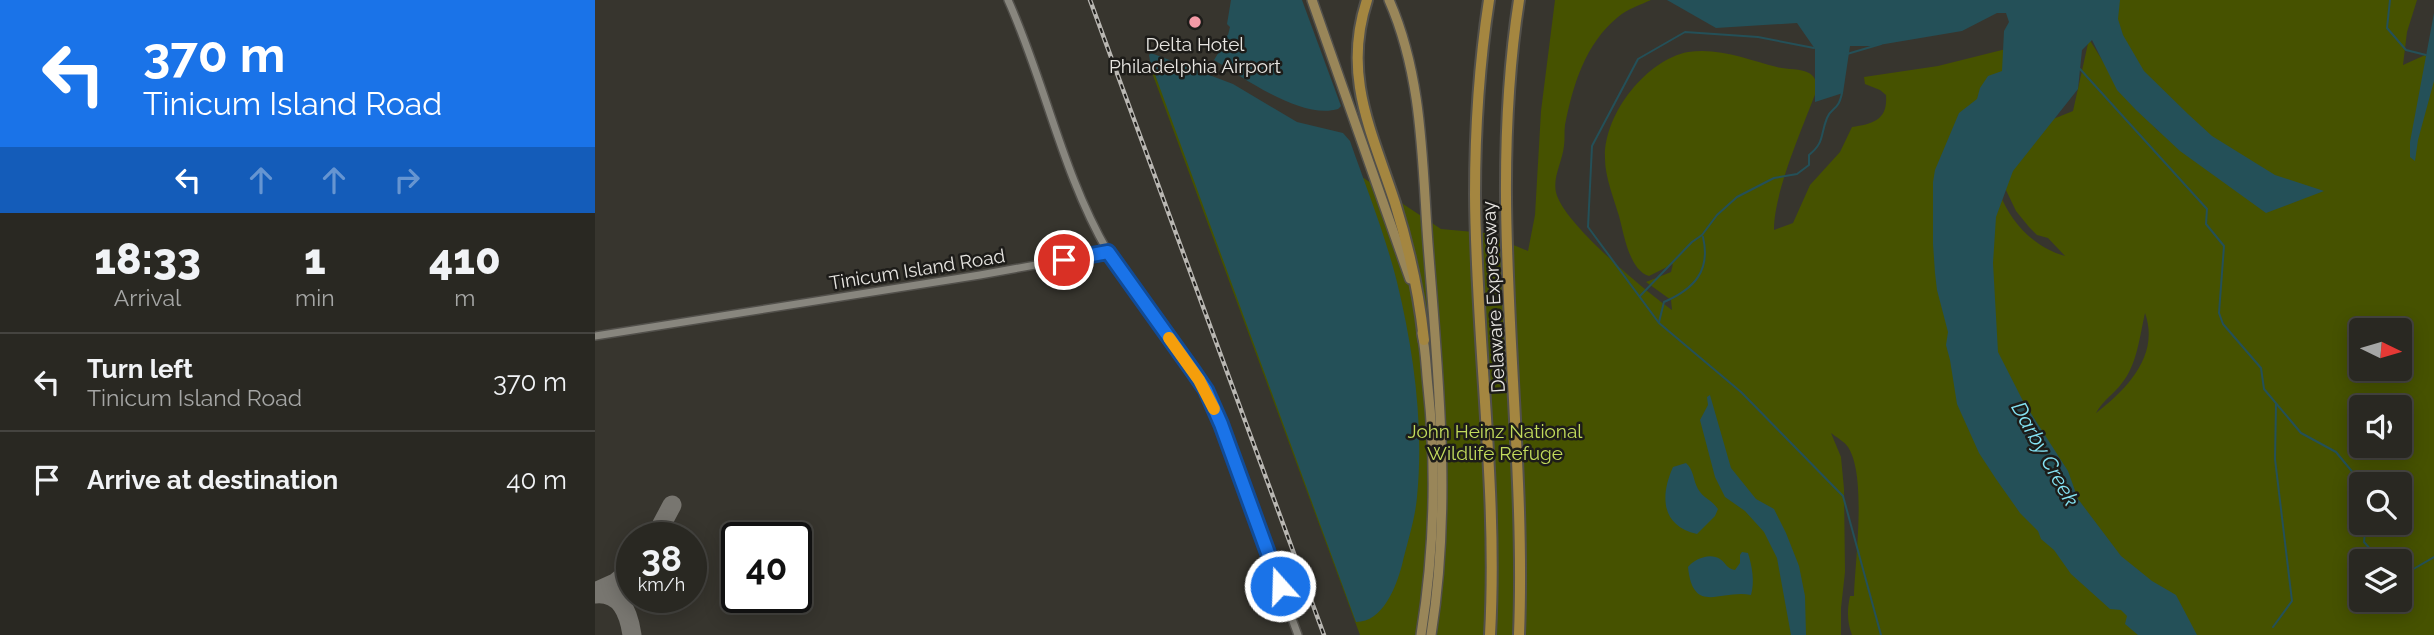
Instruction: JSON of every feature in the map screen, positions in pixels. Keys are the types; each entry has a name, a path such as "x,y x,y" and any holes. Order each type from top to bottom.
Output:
{"highway":[{"path":"1367,0 1357,45 1359,88 1408,248 1420,305 1423,340"},
{"name":"Delaware Expressway","path":"1489,0 1476,137 1478,266 1490,494 1490,635"},
{"name":"Delaware Expressway","path":"1519,0 1506,121 1507,247 1520,495 1520,635"}],"main road":[{"path":"1312,0 1402,254 1423,340 1431,426 1433,500 1429,577 1421,635"},
{"path":"1390,2 1404,37 1416,99 1436,350 1443,460 1438,590 1431,635"}],"street":[{"path":"1008,0 1081,197 1108,252 1193,371 1211,401 1298,635"},
{"name":"Tinicum Island Road","path":"595,336 1108,252"}],"green space":[{"name":"John Heinz National Wildlife Refuge","path":"1555,0 1651,0 1618,17 1589,52 1568,110 1563,153 1555,185 1558,198 1577,226 1627,274 1672,310 1671,300 1646,282 1671,272 1673,264 1649,276 1637,267 1625,241 1605,159 1606,142 1619,108 1643,78 1672,57 1688,52 1711,51 1781,68 1802,70 1813,77 1816,92 1784,179 1774,230 1793,223 1810,185 1840,152 1852,127 1873,122 1882,115 1886,95 1865,84 1864,77 1938,66 2014,47 1980,279 2000,194 2010,215 2025,232 2043,247 2065,256 2048,238 2037,235 2029,227 2016,211 2004,186 2031,128 2073,111 2089,39 2116,82 2157,130 2194,154 2096,0 2417,0 2407,32 2403,65 2434,51 2434,635 1852,635 1848,611 1850,596 1854,596 1859,519 1857,478 1854,460 1848,447 1831,433 1841,457 1844,489 1845,572 1841,635 1360,635 1151,70 1171,75 1356,173 1441,229 1485,233 1528,251 1535,215 1541,111","holes":["2145,313 2148,343 2138,370 2119,393 2096,413 2127,376 2135,359"]}],"water":[{"path":"1231,0 1302,0 1341,106 1324,111 1291,103 1214,60 1228,35"},
{"name":"Darby Creek","path":"1667,0 2120,0 2118,19 2123,35 2144,71 2188,114 2212,136 2275,175 2324,191 2266,213 2180,151 2136,110 2117,90 2092,40 2082,50 2078,89 2013,171 1996,217 1993,263 1998,352 2023,401 2068,471 2078,499 2121,556 2152,581 2176,595 2197,635 2138,635 2125,624 2127,616 2121,610 2110,609 2071,574 2054,550 2041,539 2038,531 2020,513 1996,479 1979,453 1957,404 1946,345 1948,332 1935,273 1933,182 1935,170 1959,113 1977,99 1988,76 2002,71 2004,31 2009,22 2006,13 1997,13 1962,31 1873,46 1850,46 1843,93 1815,102 1815,49 1797,23 1716,28"},
{"path":"2434,13 2434,81 2415,161 2410,157 2410,142"},
{"path":"1151,53 1233,84 1297,122 1343,133 1350,141 1397,282 1413,362 1419,443 1416,506 1399,574 1387,602 1374,616 1365,620 1356,622 1150,61"},
{"path":"1710,395 1731,468 1756,499 1774,509 1786,533 1799,566 1805,596 1806,635 1791,635 1777,558 1764,532 1745,511 1725,497 1715,477 1700,420"},
{"path":"1686,463 1700,492 1718,509 1715,516 1697,534 1676,524 1670,517 1665,499 1673,467"},
{"path":"1742,552 1748,553 1751,563 1751,595 1710,597 1702,596 1696,591 1688,567 1691,564 1703,557 1712,556 1735,570 1740,563"}],"waterway":[{"path":"2390,0 2387,28 2406,50 2426,55"},
{"path":"1814,48 1758,37 1685,32 1638,59 1592,146 1588,227 1659,323 1741,392 1843,496 1881,635"},
{"path":"1847,54 1881,44"},
{"path":"2080,69 2207,209 2206,224 2224,246 2219,313 2223,324 2261,368 2264,389 2301,433 2336,452 2352,472"},
{"path":"1640,296 1737,197 1774,178 1797,174 1809,165 1809,155 1820,142 1827,118 1839,103 1842,93"},
{"path":"1659,322 1664,302 1684,291 1698,277 1705,260 1703,237"},
{"path":"2273,627 2292,601 2275,459 2276,404"},
{"path":"2365,535 2364,542 2370,549"},
{"path":"2412,570 2434,557"}],"taxiway":[{"path":"663,522 672,505"},
{"path":"595,592 616,582"},
{"path":"595,594 611,596 622,605 629,619 632,635"}],"railway":[{"path":"1090,0 1324,635"}],"slow traffic":[{"path":"1169,338 1206,390 1214,409"}],"place":[{"name":"Delta Hotel Philadelphia Airport","path":"1195,22"}],"route":[{"path":"1064,260 1108,252 1206,390 1280,586"}]}
